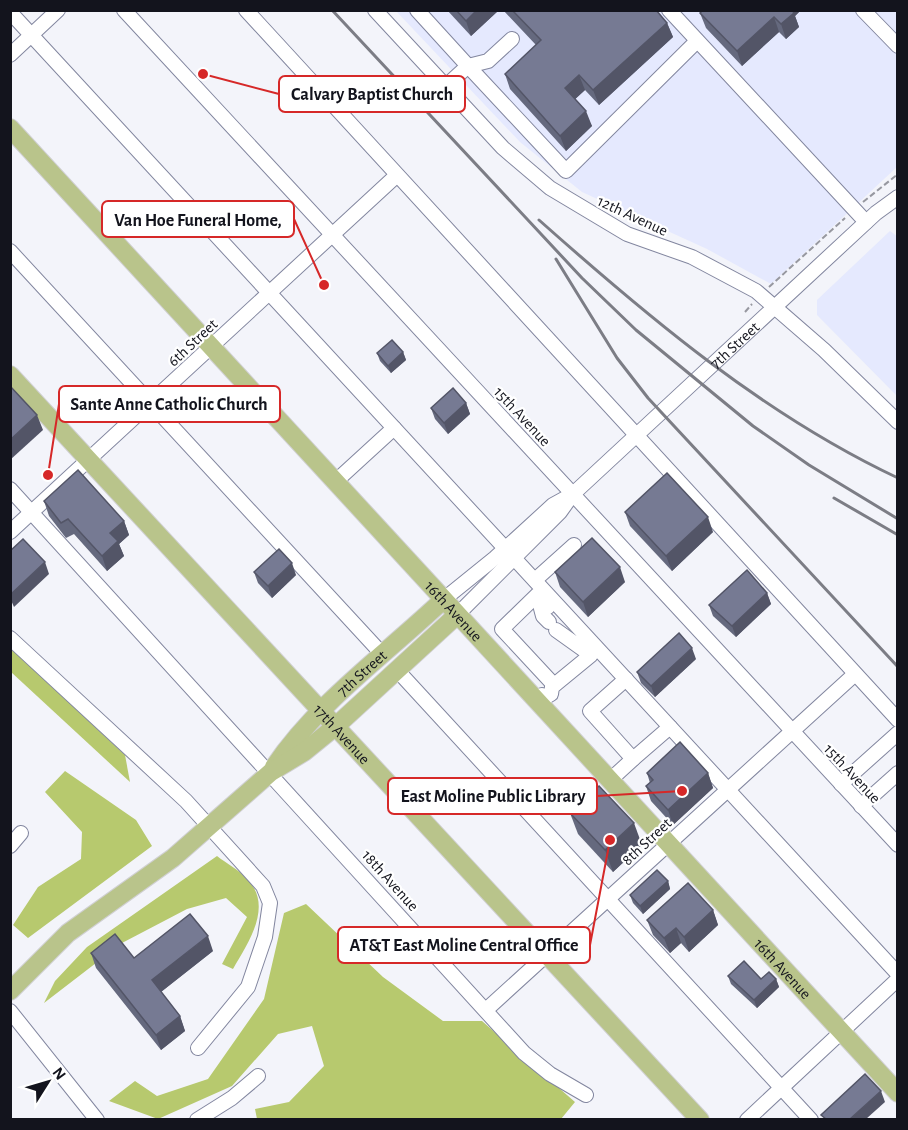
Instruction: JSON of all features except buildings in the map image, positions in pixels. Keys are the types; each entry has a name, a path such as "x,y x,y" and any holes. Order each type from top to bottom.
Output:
{"main road":[{"name":"16th Avenue","path":"10,128 212,346 442,600 546,692 609,781 897,1094"},
{"name":"17th Avenue","path":"10,375 700,1119"},
{"name":"7th Street","path":"271,772 291,742 442,600"},
{"name":"7th Street","path":"10,990 68,933 173,858 271,772 304,752 336,726 457,615"}],"street":[{"path":"10,55 58,10"},
{"name":"15th Avenue","path":"124,10 897,845"},
{"path":"246,10 897,720"},
{"name":"12th Avenue","path":"375,10 503,148 527,170 576,206 627,234 715,268 760,295 824,350 897,422"},
{"path":"417,10 566,171 697,41"},
{"path":"669,10 866,222"},
{"path":"863,10 897,46"},
{"path":"10,12 897,974"},
{"path":"446,86 468,66 488,61 512,39"},
{"name":"6th Street","path":"10,532 396,176"},
{"name":"7th Street","path":"457,615 553,505 573,494 866,222 897,197"},
{"path":"10,251 382,655"},
{"path":"335,482 394,428"},
{"name":"18th Avenue","path":"10,489 271,772 524,1053 550,1074 586,1095"},
{"path":"535,580 574,545"},
{"path":"510,556 537,595 591,655"},
{"name":"7th Street","path":"442,600 510,556"},
{"path":"537,595 543,616 552,626 591,655"},
{"path":"537,595 502,629 546,692 591,655"},
{"path":"10,638 211,826 263,886 270,903 266,937 248,987 198,1048"},
{"path":"397,670 812,1119"},
{"name":"8th Street","path":"487,1010 855,674"},
{"path":"626,679 590,711 633,759"},
{"path":"609,781 670,727"},
{"path":"841,784 897,733"},
{"path":"861,806 897,773"},
{"path":"10,846 21,833"},
{"path":"747,1119 897,979"},
{"path":"10,1011 97,1119"},
{"path":"197,1119 232,1098 258,1076"}],"path":[{"path":"745,312 760,295 897,174"}],"shaded area":[{"path":"396,11 897,11 897,167 771,284 707,249 582,192 520,142"},
{"path":"890,231 898,237 897,396 817,315 817,300"}],"green space":[{"path":"10,647 125,755 130,782 11,672"},
{"path":"65,771 136,820 152,846 28,938 13,925 38,887 81,859 82,832 45,792"},
{"path":"217,856 247,879 255,890 258,901 256,924 233,969 222,964 247,917 226,898 187,909 122,943 44,1003 55,981 87,947"},
{"path":"306,904 383,977 443,1021 482,1021 575,1102 561,1119 257,1119 255,1109 289,1102 324,1066 312,1026 278,1034 232,1086 158,1119 109,1101 135,1081 157,1096 208,1079 264,999 284,913"}],"railway":[{"path":"332,10 582,278 636,330 753,426 809,465 898,519"},
{"path":"539,220 665,328 709,362 801,425 898,478"},
{"path":"556,259 617,358 648,398 898,667"},
{"path":"834,498 898,535"}],"place":[{"name":"Calvary Baptist Church","path":"203,74"},
{"name":"Van Hoe Funeral Home,","path":"324,285"},
{"name":"Sante Anne Catholic Church","path":"48,475"},
{"name":"East Moline Public Library","path":"682,791"},
{"name":"AT&T East Moline Central Office","path":"610,840"}]}
